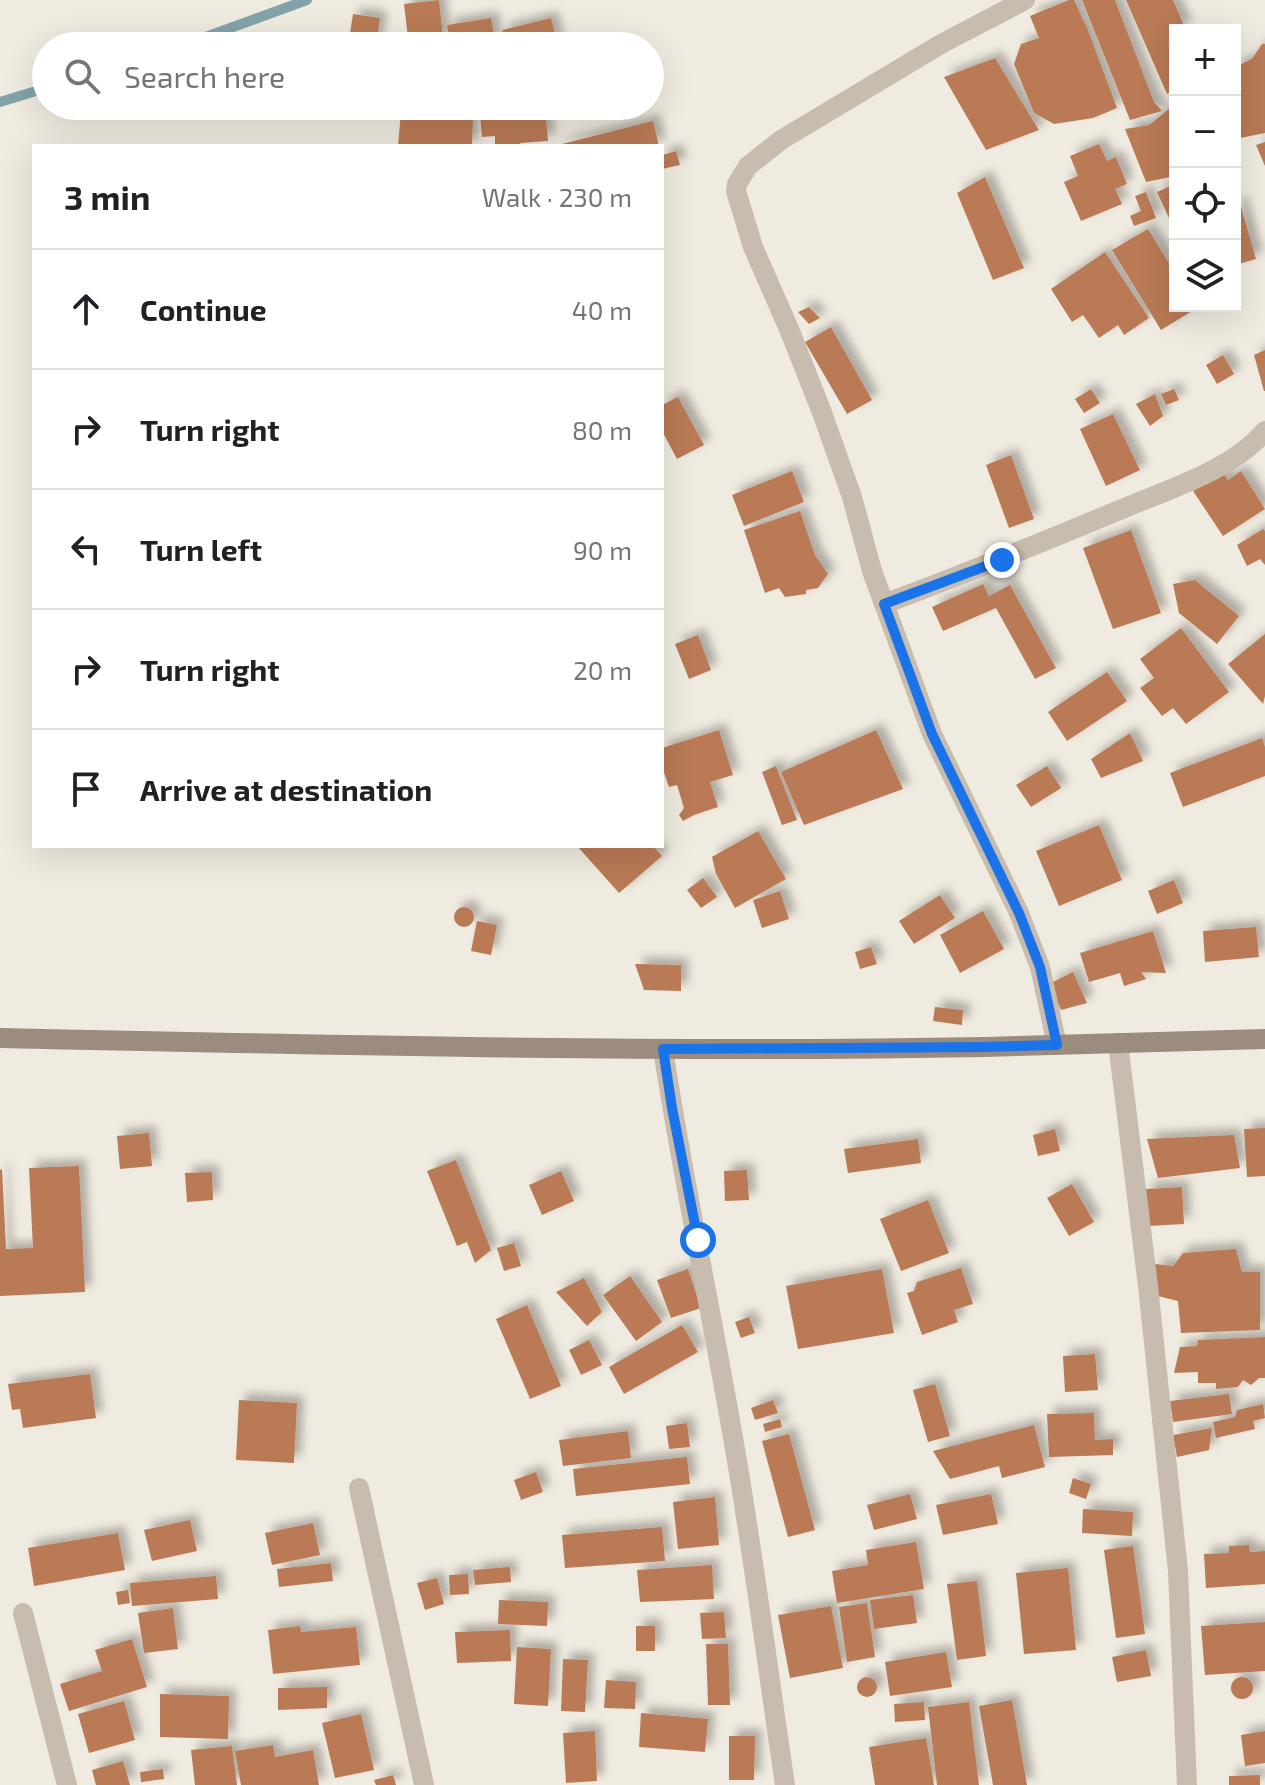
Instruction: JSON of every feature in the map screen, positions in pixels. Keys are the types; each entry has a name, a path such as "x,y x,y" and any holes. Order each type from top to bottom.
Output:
{"street":[{"path":"1025,0 941,44 781,140 748,166 736,191 753,247 821,410 852,497 872,571 932,734 1019,913 1040,967 1057,1045"},
{"path":"884,604 1002,560 1198,477 1246,450 1265,431"},
{"path":"0,1038 663,1049 984,1047 1265,1039"},
{"path":"1118,1043 1178,1571 1187,1785"},
{"path":"663,1049 737,1462 785,1785"},
{"path":"359,1488 424,1785"},
{"path":"23,1613 67,1785"}],"building":[{"path":"439,0 442,32 407,32 404,4"},
{"path":"1074,0 1088,30 1117,108 1093,118 1054,124 1034,113 1014,64 1021,44 1039,38 1030,16"},
{"path":"1082,0 1115,0 1154,102 1162,111 1130,120"},
{"path":"1126,0 1173,0 1183,24 1169,24 1167,94"},
{"path":"353,14 380,18 378,32 350,32"},
{"path":"491,18 494,32 448,32 447,25"},
{"path":"551,18 554,32 502,32"},
{"path":"1265,44 1265,133 1241,138 1241,64 1252,59"},
{"path":"995,58 1039,130 986,150 944,77"},
{"path":"1169,109 1169,177 1146,182 1125,129 1149,125"},
{"path":"400,120 473,120 472,144 398,144"},
{"path":"480,120 546,120 548,141 495,144 495,136 482,137"},
{"path":"653,121 659,144 562,144"},
{"path":"1265,142 1265,166 1256,145"},
{"path":"1099,144 1107,161 1116,157 1127,184 1115,189 1122,204 1081,221 1064,182 1078,176 1070,156"},
{"path":"676,151 680,165 664,169 664,154"},
{"path":"985,177 1024,268 993,280 957,193"},
{"path":"1169,187 1169,218 1157,192"},
{"path":"1146,192 1156,218 1134,226 1130,216 1141,211 1135,196"},
{"path":"1241,206 1256,259 1241,263"},
{"path":"1148,229 1169,263 1169,312 1190,312 1161,330 1112,250"},
{"path":"1105,252 1149,318 1124,335 1118,325 1099,338 1083,315 1072,322 1051,289"},
{"path":"809,307 820,318 809,324 798,312"},
{"path":"831,327 872,400 847,414 805,342"},
{"path":"1265,350 1265,391 1264,391 1254,355"},
{"path":"1223,355 1234,374 1217,384 1206,365"},
{"path":"1091,389 1100,403 1084,413 1075,399"},
{"path":"1174,389 1179,400 1166,405 1161,394"},
{"path":"1155,394 1163,416 1150,426 1136,404"},
{"path":"678,397 704,445 677,459 664,435 664,404"},
{"path":"1113,414 1140,470 1106,486 1080,429"},
{"path":"1011,455 1034,519 1009,528 986,465"},
{"path":"792,471 804,502 744,526 732,495"},
{"path":"1241,471 1265,509 1223,536 1193,491 1222,472 1228,480"},
{"path":"800,511 815,555 828,574 818,588 806,590 806,594 785,597 779,588 765,593 744,530"},
{"path":"1263,529 1265,565 1260,559 1247,566 1237,545"},
{"path":"1131,530 1161,613 1113,629 1083,548"},
{"path":"1195,580 1239,616 1217,644 1179,613 1173,584"},
{"path":"983,584 989,596 1010,585 1056,668 1035,679 996,608 943,631 932,607"},
{"path":"1181,628 1229,692 1186,724 1173,708 1162,716 1140,688 1154,678 1140,659"},
{"path":"1265,634 1265,696 1263,704 1228,664"},
{"path":"698,635 711,670 689,679 675,644"},
{"path":"1107,672 1127,701 1067,741 1048,712"},
{"path":"719,730 733,775 710,782 718,807 683,821 679,815 684,808 677,785 669,787 664,773 664,747"},
{"path":"876,730 903,789 804,825 781,772"},
{"path":"1130,733 1143,761 1101,778 1091,759"},
{"path":"1262,738 1265,776 1183,807 1170,773"},
{"path":"776,766 797,820 782,825 762,772"},
{"path":"1047,766 1061,788 1031,807 1016,785"},
{"path":"1099,825 1122,880 1059,906 1036,851"},
{"path":"758,831 786,879 735,908 716,874 712,857"},
{"path":"579,848 655,848 662,856 619,893"},
{"path":"703,878 717,897 701,908 687,890"},
{"path":"1174,880 1183,903 1157,914 1148,891"},
{"path":"780,891 789,919 762,928 753,900"},
{"path":"940,895 955,918 914,944 899,921"},
{"path":"464,907 471,910 474,917 471,924 464,927 457,924 454,917 457,910"},
{"path":"983,911 1004,949 960,973 940,935"},
{"path":"477,921 497,925 491,955 471,951"},
{"path":"1256,927 1259,957 1205,962 1203,931"},
{"path":"1153,931 1166,973 1141,972 1146,979 1124,986 1120,973 1089,982 1080,953"},
{"path":"871,947 877,964 860,969 855,952"},
{"path":"635,964 681,965 681,991 644,990"},
{"path":"1073,972 1087,1003 1061,1010 1049,984"},
{"path":"935,1007 963,1010 962,1025 933,1021"},
{"path":"1265,1128 1265,1176 1247,1177 1244,1129"},
{"path":"1055,1129 1060,1151 1038,1156 1033,1135"},
{"path":"149,1133 152,1166 120,1169 117,1136"},
{"path":"1234,1135 1240,1168 1158,1178 1147,1139"},
{"path":"918,1139 921,1163 848,1173 844,1149"},
{"path":"456,1160 491,1250 475,1263 467,1242 457,1246 427,1171"},
{"path":"79,1166 85,1292 0,1296 0,1170 6,1249 33,1248 29,1168"},
{"path":"747,1170 749,1200 725,1201 724,1171"},
{"path":"561,1171 574,1201 542,1215 529,1185"},
{"path":"212,1172 213,1200 187,1202 185,1173"},
{"path":"1072,1184 1094,1222 1069,1236 1047,1198"},
{"path":"1182,1187 1184,1224 1148,1226 1146,1189"},
{"path":"928,1200 949,1253 901,1271 880,1219"},
{"path":"514,1243 521,1266 504,1271 497,1248"},
{"path":"1236,1249 1242,1272 1260,1272 1260,1330 1181,1333 1178,1301 1154,1295 1155,1264 1173,1266 1183,1253"},
{"path":"961,1268 973,1304 954,1310 958,1322 922,1335 907,1293 914,1291 917,1282"},
{"path":"688,1269 701,1308 671,1318 657,1280"},
{"path":"882,1269 894,1333 798,1349 786,1286"},
{"path":"630,1276 662,1322 636,1341 603,1295"},
{"path":"584,1278 602,1312 587,1326 556,1292"},
{"path":"527,1305 561,1386 530,1399 496,1319"},
{"path":"749,1317 755,1333 741,1338 735,1322"},
{"path":"682,1325 698,1352 624,1394 609,1367"},
{"path":"1265,1337 1265,1378 1259,1378 1251,1385 1243,1380 1238,1387 1216,1389 1216,1383 1198,1383 1198,1372 1174,1373 1180,1347 1197,1346 1198,1340"},
{"path":"589,1340 602,1365 581,1375 569,1350"},
{"path":"1095,1354 1098,1390 1065,1392 1063,1356"},
{"path":"90,1374 96,1418 23,1428 20,1409 12,1410 8,1384"},
{"path":"935,1384 950,1436 928,1442 913,1390"},
{"path":"1229,1394 1232,1414 1173,1422 1170,1401"},
{"path":"239,1400 297,1403 294,1463 236,1460"},
{"path":"773,1400 778,1413 755,1420 751,1408"},
{"path":"1263,1404 1265,1418 1253,1421 1255,1429 1216,1438 1213,1422 1235,1417 1237,1410"},
{"path":"1094,1413 1095,1440 1113,1439 1113,1455 1049,1457 1047,1414"},
{"path":"780,1419 782,1427 765,1432 763,1424"},
{"path":"687,1423 690,1447 669,1449 666,1426"},
{"path":"1034,1425 1045,1467 1002,1478 999,1466 950,1479 933,1451"},
{"path":"1212,1428 1209,1450 1177,1457 1173,1435"},
{"path":"628,1431 631,1458 563,1466 559,1440"},
{"path":"789,1434 815,1530 788,1537 762,1441"},
{"path":"687,1457 690,1484 576,1496 573,1469"},
{"path":"536,1472 543,1492 521,1500 514,1480"},
{"path":"1073,1478 1091,1484 1086,1499 1069,1493"},
{"path":"910,1494 917,1519 874,1530 867,1505"},
{"path":"991,1494 998,1524 943,1535 936,1505"},
{"path":"715,1497 719,1545 678,1549 673,1502"},
{"path":"1083,1509 1133,1512 1132,1536 1082,1533"},
{"path":"190,1520 197,1551 152,1561 144,1530"},
{"path":"313,1523 320,1555 272,1565 265,1533"},
{"path":"662,1527 665,1561 565,1568 562,1535"},
{"path":"118,1533 125,1570 34,1586 28,1548"},
{"path":"916,1542 924,1589 837,1603 832,1571 868,1565 866,1550"},
{"path":"1249,1545 1250,1552 1265,1551 1265,1584 1206,1588 1204,1554 1229,1553 1229,1546"},
{"path":"1133,1546 1145,1634 1116,1638 1104,1550"},
{"path":"331,1563 333,1581 279,1587 277,1569"},
{"path":"712,1565 714,1599 640,1602 637,1570"},
{"path":"510,1567 511,1582 475,1585 473,1570"},
{"path":"1068,1568 1076,1650 1024,1654 1016,1573"},
{"path":"468,1574 469,1594 450,1595 449,1575"},
{"path":"216,1576 218,1599 132,1606 130,1583"},
{"path":"437,1578 444,1604 425,1610 417,1583"},
{"path":"977,1581 986,1656 957,1660 947,1584"},
{"path":"128,1590 130,1603 118,1605 116,1592"},
{"path":"913,1595 917,1623 874,1629 870,1600"},
{"path":"499,1600 548,1602 547,1626 498,1624"},
{"path":"867,1603 875,1657 847,1662 839,1607"},
{"path":"831,1606 843,1668 790,1678 778,1615"},
{"path":"173,1608 178,1649 144,1653 138,1613"},
{"path":"724,1612 726,1638 702,1639 700,1613"},
{"path":"1265,1622 1265,1671 1205,1675 1201,1626"},
{"path":"300,1626 301,1632 356,1627 360,1665 273,1674 268,1630"},
{"path":"636,1626 655,1626 655,1651 636,1651"},
{"path":"510,1630 511,1661 457,1663 455,1632"},
{"path":"132,1639 147,1687 69,1711 60,1684 102,1671 95,1650"},
{"path":"706,1644 728,1644 730,1705 708,1705"},
{"path":"517,1647 551,1649 548,1706 514,1704"},
{"path":"1146,1650 1151,1676 1117,1682 1112,1657"},
{"path":"946,1652 952,1687 890,1696 885,1662"},
{"path":"563,1659 588,1660 585,1712 561,1711"},
{"path":"867,1677 874,1680 877,1687 874,1694 867,1697 860,1694 857,1687 860,1680"},
{"path":"1238,1677 1246,1677 1253,1688 1246,1699 1238,1699 1231,1692 1231,1684"},
{"path":"606,1680 636,1682 635,1709 604,1708"},
{"path":"327,1687 327,1708 278,1710 278,1688"},
{"path":"160,1694 229,1696 228,1739 160,1737"},
{"path":"1012,1700 1027,1785 993,1785 979,1706"},
{"path":"124,1701 135,1740 89,1753 78,1714"},
{"path":"924,1702 925,1720 895,1722 894,1704"},
{"path":"969,1702 979,1785 937,1785 928,1707"},
{"path":"641,1713 708,1719 705,1752 639,1747"},
{"path":"361,1714 374,1770 335,1778 322,1723"},
{"path":"595,1731 597,1781 566,1783 563,1733"},
{"path":"1265,1731 1265,1763 1245,1766 1241,1735"},
{"path":"729,1736 755,1736 754,1780 729,1780"},
{"path":"926,1738 934,1785 875,1785 869,1747"},
{"path":"273,1745 275,1757 313,1750 319,1785 241,1785 235,1751"},
{"path":"232,1746 237,1785 195,1785 191,1750"},
{"path":"123,1761 130,1785 96,1785 92,1770"},
{"path":"163,1769 164,1779 141,1782 140,1772"},
{"path":"393,1775 396,1785 376,1785 374,1780"},
{"path":"1260,1775 1260,1785 1229,1785 1229,1776"}],"waterway":[{"path":"219,32 307,0"},
{"path":"0,102 32,92"}],"route":[{"path":"698,1240 663,1049 1057,1045 1040,967 1019,913 932,734 884,604 1002,560"}]}
